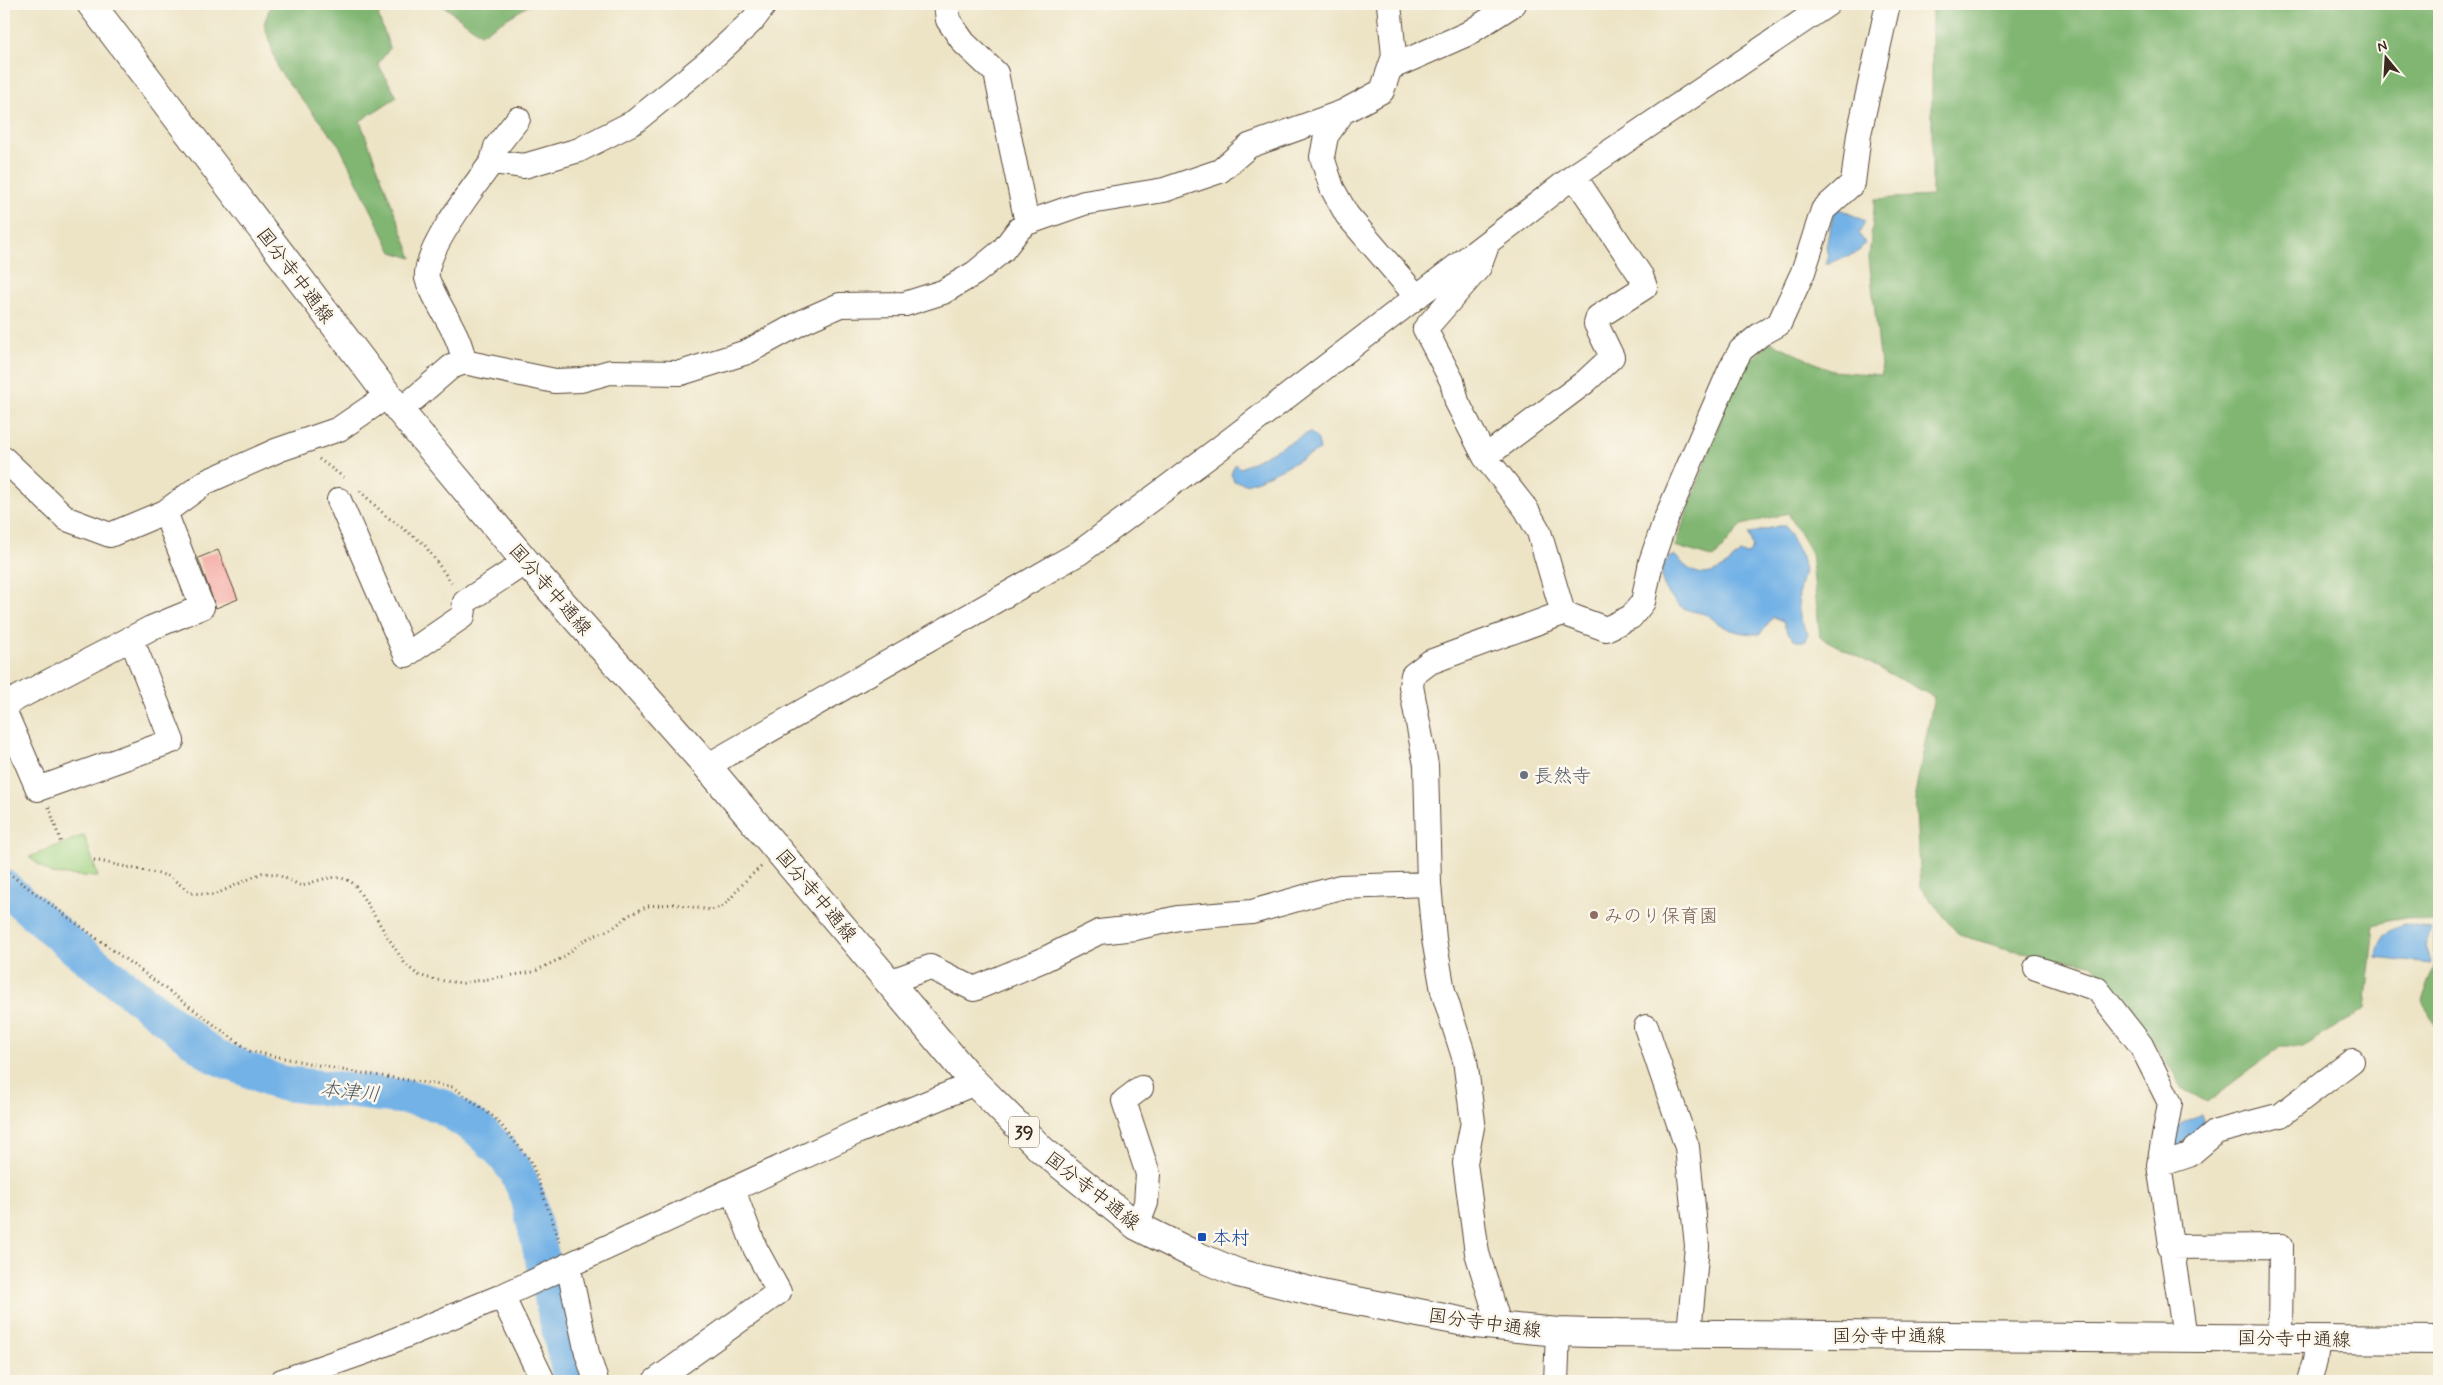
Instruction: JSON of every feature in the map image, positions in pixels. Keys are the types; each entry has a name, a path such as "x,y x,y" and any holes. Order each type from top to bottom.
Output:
{"main road":[{"name":"国分寺中通線","path":"90,4 393,404 526,562 707,766 975,1083 1042,1150 1137,1226 1197,1256 1238,1273 1326,1295 1500,1327 1558,1332 2439,1340"}],"street":[{"path":"492,162 524,166 579,150 634,122 709,61 753,20 765,4"},
{"path":"946,4 948,20 964,42 996,73 1027,222"},
{"path":"4,459 67,519 110,536 165,512 206,482 278,450 306,442 339,429 393,404 451,367 464,362 555,380 581,380 610,372 681,374 747,352 806,320 840,305 905,304 943,292 974,273 1003,250 1019,229 1027,222 1084,203 1164,190 1220,170 1249,146 1343,112 1382,91 1394,56 1389,4"},
{"path":"1390,68 1467,34 1514,4"},
{"path":"707,766 1079,553 1574,176 1828,4"},
{"path":"1500,1327 1477,1253 1465,1163 1473,1122 1465,1060 1443,991 1434,940 1429,884 1426,765 1411,686 1413,675 1430,662 1562,614 1606,629 1631,617 1643,602 1651,562 1665,521 1731,368 1741,350 1761,334 1779,324 1803,272 1823,210 1840,197 1853,183 1859,134 1888,4"},
{"path":"1343,112 1326,136 1322,157 1332,188 1347,215 1417,297"},
{"path":"464,362 461,344 432,292 427,277 432,257 454,214 492,162 496,147 518,119"},
{"path":"1485,458 1584,382 1612,357 1596,324 1598,316 1645,287 1641,276 1574,176"},
{"path":"1488,242 1479,268 1425,330 1452,381 1457,402 1485,458 1526,509 1539,532 1562,614"},
{"path":"350,492 406,655 463,616 465,602 526,562"},
{"path":"4,705 131,638 202,607 165,512"},
{"path":"4,710 38,789 172,741 131,638"},
{"path":"889,982 930,967 974,989 1043,960 1100,932 1135,928 1178,918 1252,912 1340,887 1429,884"},
{"path":"2036,968 2097,989 2141,1045 2170,1103 2159,1165 2185,1337"},
{"path":"1646,1027 1687,1147 1697,1246 1689,1333"},
{"path":"2159,1165 2189,1155 2216,1132 2281,1115 2352,1061"},
{"path":"282,1381 368,1350 502,1296 857,1132 975,1083"},
{"path":"1137,1226 1146,1203 1148,1174 1124,1101 1141,1088"},
{"path":"655,1381 779,1292 755,1248 733,1190"},
{"path":"2170,1247 2280,1246 2280,1338"},
{"path":"564,1267 596,1381"},
{"path":"502,1296 543,1381"},
{"path":"1556,1381 1558,1332"},
{"path":"2309,1381 2315,1361 2318,1338"}],"path":[{"path":"306,442 318,459 350,492 424,544 465,602"},
{"path":"42,787 61,843"},
{"path":"94,860 169,876 191,893 214,895 262,873 276,874 302,886 330,877 348,879 355,885 405,964 418,975 436,980 463,983 533,972 564,957 584,940 613,928 629,915 648,906 674,904 710,910 724,906 747,879 779,851"},
{"path":"4,870 250,1051 342,1070 453,1087 495,1118 531,1161 564,1267"}],"green space":[{"path":"271,4 399,4 378,15 390,48 378,64 397,97 360,121 412,258 392,252 339,145 279,71 264,24"},
{"path":"441,4 531,4 481,34"},
{"path":"1932,4 2439,4 2439,1031 2422,1001 2434,967 2434,922 2404,917 2374,925 2365,1009 2302,1047 2280,1047 2207,1102 2183,1089 2124,996 2091,964 2011,950 1959,935 1920,887 1915,794 1934,697 1820,637 1811,553 1788,513 1742,525 1714,558 1675,546 1738,372 1771,342 1832,371 1882,375 1869,258 1875,199 1932,196"},
{"path":"84,835 98,877 51,874 29,857"}],"water":[{"path":"1840,209 1865,221 1859,234 1865,243 1858,252 1826,264 1828,257 1826,246 1834,211"},
{"path":"1310,432 1318,440 1320,450 1258,480 1246,484 1234,481 1231,474 1235,464 1241,468"},
{"path":"1778,526 1785,526 1802,557 1805,572 1800,586 1799,612 1808,633 1806,641 1796,641 1787,632 1783,621 1773,617 1760,634 1746,633 1732,630 1719,624 1707,615 1685,609 1672,598 1663,582 1661,574 1662,567 1674,555 1693,571 1706,574 1719,570 1740,553 1748,554 1753,548 1749,534"},
{"path":"2404,924 2431,929 2425,946 2431,964 2376,958 2384,936"},
{"path":"2202,1114 2207,1129 2188,1139 2190,1144 2172,1150 2178,1125"}],"building":[{"path":"218,550 238,599 216,608 198,558"}],"waterway":[{"name":"本津川","path":"4,887 72,946 214,1056 280,1083 413,1098 440,1105 479,1130 498,1148 516,1171 528,1198 571,1381"}],"place":[{"name":"長然寺","path":"1524,775"},
{"name":"みのり保育園","path":"1594,915"},
{"name":"本村","path":"1202,1237"}]}
